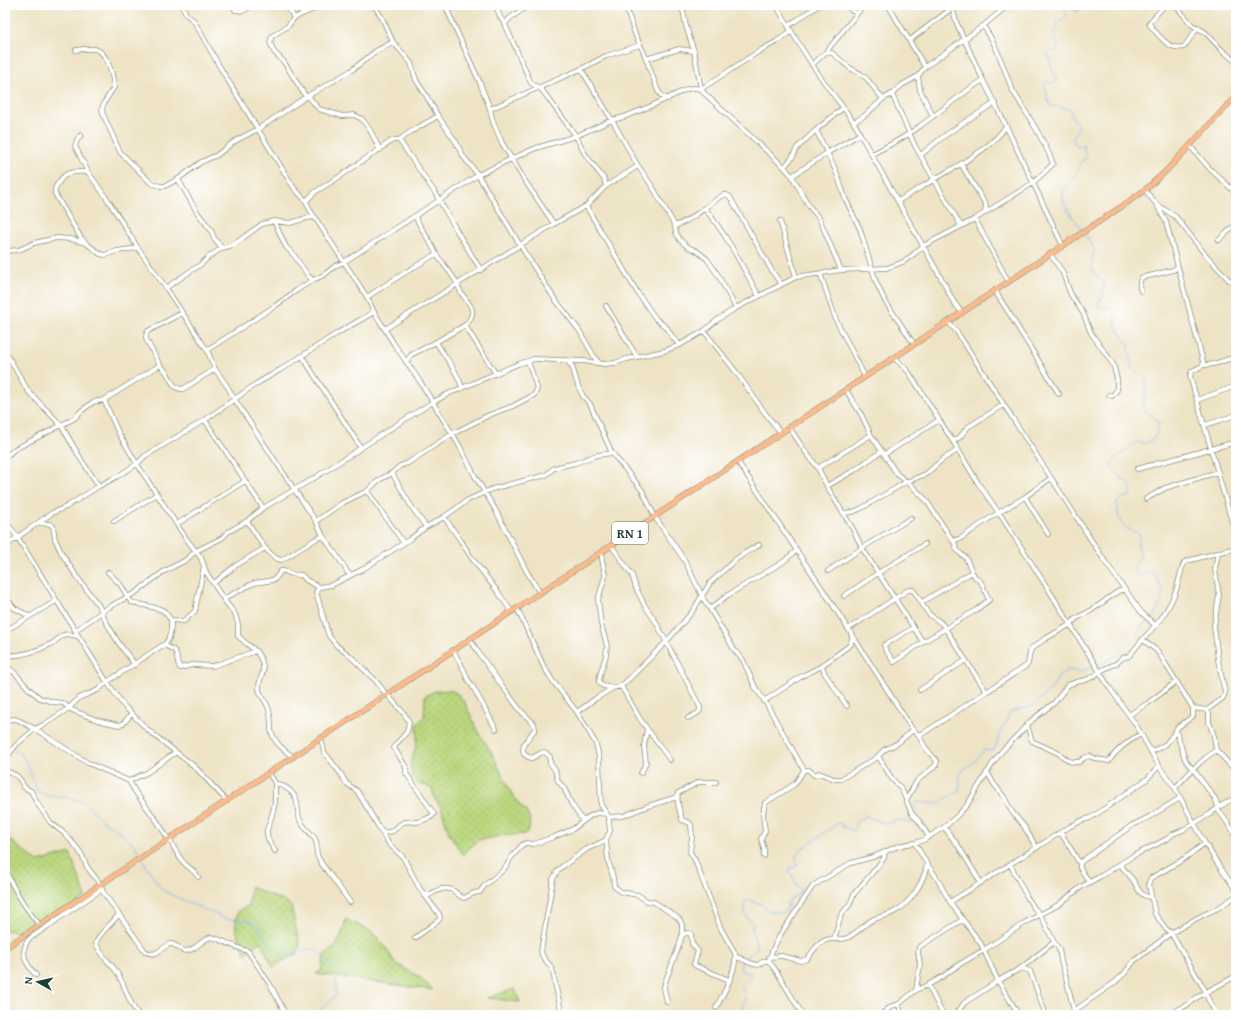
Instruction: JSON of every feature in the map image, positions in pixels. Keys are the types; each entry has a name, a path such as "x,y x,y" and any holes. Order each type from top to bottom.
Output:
{"main road":[{"name":"RN 1","path":"5,948 101,887 511,611 738,462 1145,190 1167,170 1236,96"}],"street":[{"path":"182,5 186,14 194,21 221,69 294,188 306,201 367,297 374,312 433,402 495,509 527,572 540,593"},
{"path":"235,10 243,11 253,5"},
{"path":"287,5 294,18"},
{"path":"322,5 294,18 288,26 272,36 270,42 274,52 284,62 307,96 319,109 342,116 354,115 362,119 370,130 380,150"},
{"path":"374,5 393,42 411,63 416,80 456,142 463,156 478,175 554,298 579,330 599,363"},
{"path":"445,5 480,83 497,133 511,159 554,224"},
{"path":"496,5 500,17 505,24 531,83 542,90 576,136 584,154 600,174 606,186"},
{"path":"505,24 509,19 529,5"},
{"path":"625,5 658,91 662,96 668,99"},
{"path":"682,5 686,26 694,51 704,93 792,176 809,206 819,218 841,270"},
{"path":"776,5 790,32 854,122 953,301 962,313"},
{"path":"788,26 819,5"},
{"path":"847,5 852,11 857,13"},
{"path":"812,65 826,52 864,5"},
{"path":"888,5 925,67"},
{"path":"854,122 864,116 902,85 918,76 925,67 983,26 1007,5"},
{"path":"1165,5 1149,23 1151,28 1169,45 1177,48 1184,47 1198,27"},
{"path":"1175,5 1192,25 1205,32 1218,47 1236,62"},
{"path":"910,40 953,6 957,24 1063,246"},
{"path":"76,630 114,604 135,593 163,572 186,560 196,551 222,538 228,532 247,521 263,508 316,477 433,402 462,388 534,359 615,363 664,351 680,345 704,332 717,320 736,308 796,277 841,270 887,268 903,262 923,246 975,219 1033,183 1053,164 1045,146 1013,91 990,35 983,26"},
{"path":"207,350 313,280 324,275 335,266 344,262 478,175 536,148 576,136 612,120 624,117 668,99 687,89 702,89 790,32"},
{"path":"76,50 94,49 100,51 108,63 114,87 102,106 103,114 120,152 146,180 155,186 165,186 178,180 201,162 217,155 236,141 258,130 307,96 352,70 376,52 393,42"},
{"path":"490,109 581,69 606,56 617,54 640,45"},
{"path":"646,59 679,49 694,51"},
{"path":"826,52 832,53 850,68 861,74 867,79 883,99"},
{"path":"581,69 638,166 652,186 675,226 676,233 680,240 707,259 718,275 736,308"},
{"path":"918,76 920,90 933,116"},
{"path":"872,154 909,134 983,80"},
{"path":"892,94 909,134 961,226"},
{"path":"921,155 954,129 995,103"},
{"path":"784,167 792,158 797,148 843,108"},
{"path":"306,201 315,192 393,140 399,140 438,116"},
{"path":"898,202 961,164 1000,136 1006,126"},
{"path":"816,130 828,153 845,198 860,229 876,282 885,301 914,344"},
{"path":"792,176 860,134"},
{"path":"81,135 75,146 88,172 207,350 215,370 316,521 323,536 347,572 351,575"},
{"path":"399,140 440,200 481,270"},
{"path":"1190,146 1210,169 1236,193"},
{"path":"961,164 986,204 986,212"},
{"path":"385,329 554,224 586,206 606,186 638,166"},
{"path":"88,172 73,171 61,177 54,190 81,238 100,254 105,255 117,251 138,248"},
{"path":"178,180 196,212 211,230 218,244 222,248"},
{"path":"1145,190 1157,205 1166,222 1204,365"},
{"path":"675,226 705,209 723,195 727,195 730,197 772,272 781,284"},
{"path":"1157,205 1176,217 1204,253 1228,279 1236,285"},
{"path":"586,206 622,268 656,319 667,328 673,338 680,345"},
{"path":"705,209 726,238 759,296"},
{"path":"406,362 411,355 466,324 472,316 470,304 459,290 457,284 436,254 432,244 422,230 415,216"},
{"path":"166,288 222,248 232,245 262,224 274,221 290,223 315,217"},
{"path":"975,219 1008,281"},
{"path":"274,221 286,247 313,280"},
{"path":"780,221 796,277"},
{"path":"1219,240 1236,224"},
{"path":"5,251 19,250 52,239 71,239 86,243"},
{"path":"367,297 436,254"},
{"path":"1050,254 1062,271 1071,296 1083,313 1092,333 1113,364 1117,379 1117,390 1112,396 1109,395"},
{"path":"1141,291 1139,281 1141,278 1152,274 1174,270 1178,267"},
{"path":"820,273 836,320 865,377"},
{"path":"996,289 998,296 1008,313 1059,394"},
{"path":"606,306 637,357"},
{"path":"5,546 52,513 66,507 118,476 137,464 146,456 235,400 256,384 374,312"},
{"path":"182,313 148,331 146,334 145,337 160,365 166,371 175,387 180,390 215,370"},
{"path":"948,322 957,332 1106,563 1141,612 1156,626"},
{"path":"466,324 466,327 496,374"},
{"path":"704,332 736,372 765,414 781,433"},
{"path":"436,342 461,381 462,388"},
{"path":"5,351 28,391 61,425 82,461 99,486"},
{"path":"302,356 361,448"},
{"path":"1236,357 1213,365 1204,365 1192,371 1190,376 1236,536"},
{"path":"894,358 908,371 978,483 1071,624 1122,707 1129,714 1159,766 1175,788 1205,843 1236,890"},
{"path":"566,360 572,366 578,386 583,396 590,404 612,453 642,490 655,517 685,561 701,595 734,651 743,660 755,687 804,770"},
{"path":"316,521 342,503 367,491 379,480 452,434 489,415 514,406 534,395 537,388 528,361"},
{"path":"5,457 15,449 75,418 93,402 104,400 160,365"},
{"path":"1197,400 1236,386"},
{"path":"846,390 861,414 871,435 897,474 926,500 953,541 957,550 966,558 972,572 981,582 990,600 894,662 884,645 913,628"},
{"path":"104,400 118,432 137,464 201,558 204,566 224,600 235,614 238,624 238,636 256,651 261,659 263,671 259,684 259,691 265,700 270,714 272,734 274,739 293,757"},
{"path":"953,441 959,438 968,427 1003,405"},
{"path":"1205,425 1236,414"},
{"path":"205,420 263,508"},
{"path":"827,486 939,420"},
{"path":"790,427 818,468 862,548 913,628 924,642"},
{"path":"818,468 871,435"},
{"path":"1137,469 1236,442"},
{"path":"844,514 862,508 906,482 926,474 943,459 958,450"},
{"path":"224,600 254,583 268,581 275,578 283,570 302,575 306,580 319,587 332,585 363,569 468,500 492,489 546,475 554,468 575,463 597,455 612,453"},
{"path":"738,462 797,550 913,730 918,734 926,749 938,761 936,765 916,781 906,800"},
{"path":"1146,499 1164,488 1218,472"},
{"path":"392,473 411,506 426,527"},
{"path":"953,541 961,538 1025,497 1051,478"},
{"path":"177,524 245,481"},
{"path":"367,491 403,542"},
{"path":"114,521 157,494"},
{"path":"1025,497 1048,534"},
{"path":"444,517 461,540 471,557 511,611"},
{"path":"828,571 911,518"},
{"path":"5,520 76,630 107,682 131,714 149,731 195,767 227,801"},
{"path":"247,521 265,548 278,560 282,560 323,536"},
{"path":"38,523 50,524 53,526 55,539 62,554 99,606 118,642 135,665"},
{"path":"844,596 878,572 925,544"},
{"path":"611,545 632,575 636,588 645,606 656,622 700,707 698,713 688,718"},
{"path":"577,712 595,699 614,688 621,686 666,642 692,612 701,595 710,583 735,560 759,545"},
{"path":"214,583 235,566 265,548"},
{"path":"769,959 780,935 813,886 850,863 873,857 907,844 915,843 929,837 944,827 967,805 1002,751 1032,720 1054,703 1068,685 1086,680 1094,676 1099,670 1117,663 1122,658 1129,656 1164,616 1179,581 1184,563 1236,548"},
{"path":"710,609 731,593 783,562 797,550"},
{"path":"602,552 605,576 598,600 606,646 606,655 599,682 603,686 614,688"},
{"path":"1192,708 1207,710 1224,698 1225,693 1216,648 1214,626 1219,595 1215,569 1218,553"},
{"path":"171,620 184,621 194,613 204,566"},
{"path":"5,759 17,744 35,729 68,708 79,698 98,690 107,682 163,646 169,640 171,620 164,611 147,605 131,602 120,584 108,572"},
{"path":"922,602 972,572"},
{"path":"319,587 316,592 326,630 337,646 349,655 375,680 409,722 406,732 394,748 406,767 406,773 434,814 416,822 406,821 393,831 382,832"},
{"path":"918,734 922,734 1026,666 1028,664 1032,648 1044,639 1071,624 1074,620 1092,610 1117,592 1124,589"},
{"path":"848,629 895,598 908,590 911,590 917,595 930,616 940,620 986,691"},
{"path":"5,596 14,608 29,616"},
{"path":"5,631 56,601"},
{"path":"517,608 543,665 552,680 585,724 597,748 599,758 601,805 608,816 610,832 606,840 609,864 612,871 615,888 621,892 638,895 647,901 654,902 680,920 682,926 682,936 664,988 667,1002"},
{"path":"5,656 25,655 31,653 55,642 63,636 73,635 79,637"},
{"path":"764,701 802,676 822,666 851,644 852,635"},
{"path":"470,639 520,710 534,724 535,729 524,744 524,754 532,758 544,752 548,754 550,757 550,763 555,770 558,781 564,788 572,805 583,821"},
{"path":"1143,639 1154,648 1192,708 1193,716 1177,728 1166,744 1151,752"},
{"path":"163,646 176,652 180,668 192,665 213,666 256,651"},
{"path":"453,650 496,729"},
{"path":"920,690 966,660"},
{"path":"5,664 29,689 40,698 60,702 72,710 97,720 119,725 123,724 131,714"},
{"path":"822,666 825,674 847,706"},
{"path":"5,671 11,670"},
{"path":"1129,714 1148,703 1176,682"},
{"path":"621,686 647,729 670,760"},
{"path":"1207,710 1209,713 1209,722 1214,736 1216,750 1236,771"},
{"path":"5,720 15,719 20,721 88,763 128,782 157,821 186,865 192,869 198,877"},
{"path":"1027,725 1032,741 1058,753 1069,761 1074,762 1078,762 1090,756 1096,759 1109,761 1120,748 1140,734"},
{"path":"641,773 646,763 644,746 647,729"},
{"path":"804,770 809,770 814,775 819,774 834,779 841,779 878,756 884,750 898,743 913,730"},
{"path":"1176,730 1183,756 1188,765 1193,769 1216,800 1219,811 1232,829 1236,839"},
{"path":"321,738 324,752 346,783 357,791 389,844 403,857 424,895 434,907 440,918 432,926 415,938"},
{"path":"1175,788 1193,769 1216,750"},
{"path":"128,782 148,772 176,752"},
{"path":"878,756 892,779 901,788 912,814 919,821 929,837"},
{"path":"950,902 1061,833 1083,820 1090,818 1107,807 1147,779 1159,766"},
{"path":"5,770 16,776 21,781 24,787 30,791 50,822 65,834 78,849 87,867 103,892 149,954 157,953 170,944 174,944 180,949 186,951 211,937 239,949 248,951 271,986 286,1015"},
{"path":"764,856 764,849 761,839 765,831 763,814 765,803 795,784 804,770"},
{"path":"987,772 1037,848"},
{"path":"269,773 275,783 275,803 267,834 268,839 275,851"},
{"path":"716,782 699,782 678,793 677,797 678,808 682,820 690,823 691,825 690,852 695,860 721,928 736,957 733,970 716,1008"},
{"path":"275,783 287,788 293,793 298,803 297,811 299,819 303,826 315,838 318,845 316,853 321,863 350,902"},
{"path":"424,895 429,896 437,890 448,889 464,898 480,892 484,886 502,871 522,845 534,844 554,838 573,829 590,816 597,813 608,816 623,816 677,797"},
{"path":"880,1015 892,1006 899,1004 916,990 942,977 1015,929 1058,905 1089,882 1194,824 1218,807 1236,797"},
{"path":"1080,864 1082,861 1131,826 1180,798"},
{"path":"944,827 982,883"},
{"path":"1061,833 1089,882"},
{"path":"561,1015 561,1005 554,982 553,973 551,967 542,957 541,951 551,888 558,870 588,849 606,840"},
{"path":"915,843 950,902 962,920 977,938 998,981 1019,1015"},
{"path":"1205,843 1184,859 1151,878 1149,885 1156,914 1166,929 1171,933 1186,961 1206,992 1208,999 1217,1015"},
{"path":"834,939 841,915 850,904 854,894 884,858 885,852"},
{"path":"736,957 758,965 769,959 782,956 801,961 807,960 815,948 824,940 842,940 848,938 874,919 894,912 905,904 914,894 926,875 927,864"},
{"path":"1010,864 1027,897 1040,914 1058,949 1075,1013"},
{"path":"1120,864 1140,893 1147,897 1152,897"},
{"path":"5,870 14,889 32,917 40,925"},
{"path":"36,975 30,969 25,959 26,943 29,939 101,887"},
{"path":"1068,1015 1075,1013 1114,983 1124,974 1134,961 1171,933 1218,908 1236,896"},
{"path":"119,914 100,935 96,944 102,955 112,965 117,973 130,1003 139,1015"},
{"path":"916,990 920,964 918,952 919,947 962,920"},
{"path":"682,936 687,933 691,934 692,944 698,951 694,964 696,966 729,980"},
{"path":"956,1015 964,1003 1021,968 1054,942"},
{"path":"769,959 803,1015"},
{"path":"1021,968 1030,971 1046,1015"},
{"path":"1170,1015 1206,992 1236,976"},
{"path":"928,985 943,1015"},
{"path":"899,1004 901,1015"}],"green space":[{"path":"451,690 459,695 465,703 480,735 492,753 510,791 526,811 530,820 529,830 525,834 500,836 479,840 463,855 449,833 441,807 435,799 432,789 418,784 414,779 411,770 411,762 417,741 417,724 424,717 425,696 435,691"},
{"path":"5,836 38,862 70,853 86,897 32,934 5,930 5,892 9,889 5,881"},
{"path":"251,887 291,906 300,945 297,954 273,967 260,941 246,954 237,933 236,917 239,910 248,906"},
{"path":"346,919 373,933 387,949 395,963 421,978 433,990 316,974 322,970 324,955 337,944 343,931"},
{"path":"515,989 520,1002 487,998"}],"waterway":[{"path":"1064,5 1066,17 1059,20 1054,34 1058,47 1057,51 1054,52 1050,49 1047,52 1057,81 1053,84 1047,81 1045,83 1045,90 1047,91 1047,99 1051,106 1070,109 1072,117 1078,125 1078,129 1073,140 1078,146 1083,145 1086,157 1080,163 1078,171 1070,183 1063,190 1063,195 1068,211 1083,230"},
{"path":"1069,5 1074,5"},
{"path":"1077,5 1076,12 1084,7 1084,5"},
{"path":"1085,234 1095,250 1092,259 1093,270 1097,277 1105,283 1103,296 1098,302 1098,305 1100,308 1111,308 1116,327 1129,345 1132,365 1131,369 1145,378 1146,386 1143,408 1158,421 1155,437 1150,442 1136,443 1115,459 1110,467 1130,485 1130,496 1124,497 1120,500 1117,503 1117,506 1119,518 1122,524 1128,529 1140,534 1138,544 1140,557 1133,569 1142,576 1146,573 1153,573 1163,592 1158,611 1151,619"},
{"path":"1097,665 1113,658 1129,646 1137,638 1141,626 1149,621"},
{"path":"918,816 915,806 916,803 940,804 946,798 958,792 960,784 959,778 962,771 974,762 983,751 992,751 995,749 1001,730 1011,712 1033,706 1053,687 1060,675 1067,670 1080,672 1094,666"},
{"path":"5,744 11,747"},
{"path":"14,749 24,758 35,786 39,792 49,796 61,796 83,802 103,821 120,832 136,847 141,856"},
{"path":"745,958 757,948 753,933 753,924 746,916 744,909 745,901 761,904 768,911 779,913 786,912 789,901 798,895 801,889 796,884 789,872 790,868 797,866 798,863 796,856 800,850 838,823 840,823 843,827 854,831 855,823 865,816 885,824 899,820 910,823 916,821"},
{"path":"143,860 162,890 226,919 251,921 260,928 278,955 283,957 310,949 317,950 337,973 336,996 314,1015"},
{"path":"737,1015 742,1007 744,999 745,992 742,984 751,975 750,972 744,972 740,969 743,960"}]}
